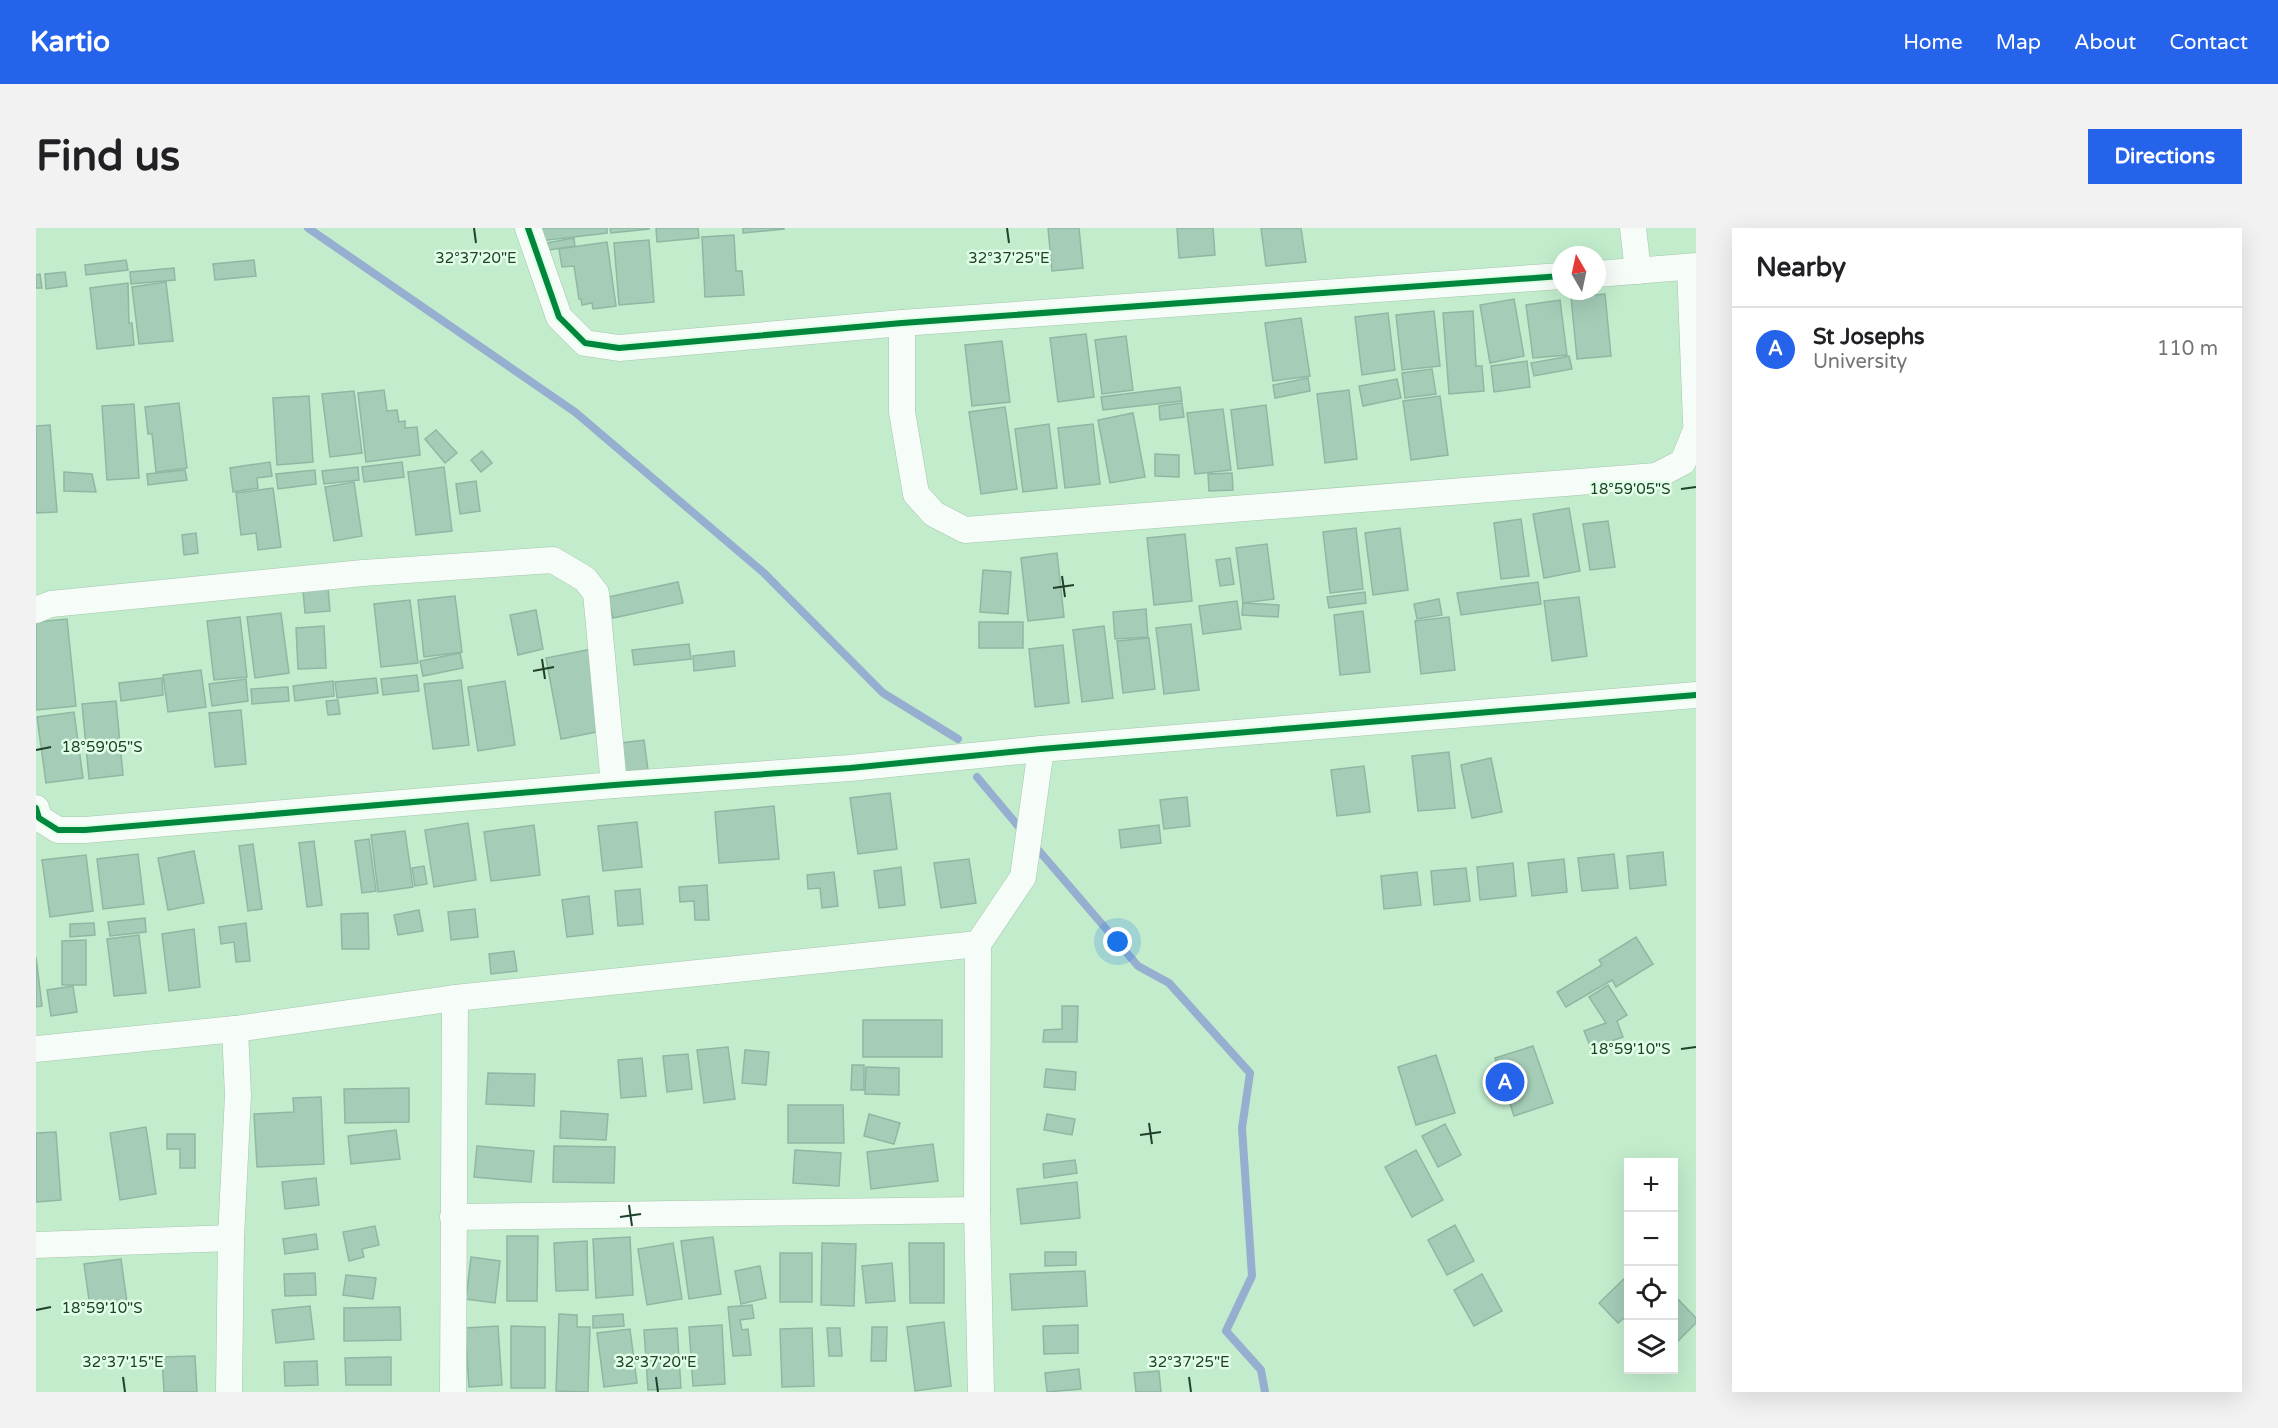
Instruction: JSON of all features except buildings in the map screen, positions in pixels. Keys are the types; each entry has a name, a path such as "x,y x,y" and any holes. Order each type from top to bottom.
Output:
{"street":[{"path":"528,228 559,317 585,343 619,348 902,323 1552,277"},
{"path":"1634,228 1638,271"},
{"path":"1606,273 1693,267 1696,422"},
{"path":"902,323 902,412 916,494 934,514 965,530 1656,476 1683,462 1696,430"},
{"path":"36,610 51,603 363,573 553,560 585,579 596,593 614,785"},
{"path":"36,808 39,818 58,830 85,830 614,785 850,768 1041,749 1696,695"},
{"path":"981,1392 977,1210 978,944 1023,878 1041,749"},
{"path":"36,1049 235,1029 456,998 978,944"},
{"path":"453,1392 456,998"},
{"path":"230,1392 231,1238 238,1095 235,1029"},
{"path":"453,1217 977,1210"},
{"path":"36,1245 231,1238"}],"waterway":[{"path":"308,228 575,412 764,573 883,693 958,739"},
{"path":"977,777 1024,833"},
{"path":"1034,845 1138,966 1169,983 1250,1073 1242,1128 1252,1276 1226,1331 1261,1370 1265,1392"}],"cycle path":[{"path":"528,228 559,317 585,343 619,348 902,323 1552,277"},
{"path":"36,808 39,818 58,830 85,830 614,785 850,768 1041,749 1696,695"}],"place":[{"name":"St Josephs","path":"1505,1082"}]}
